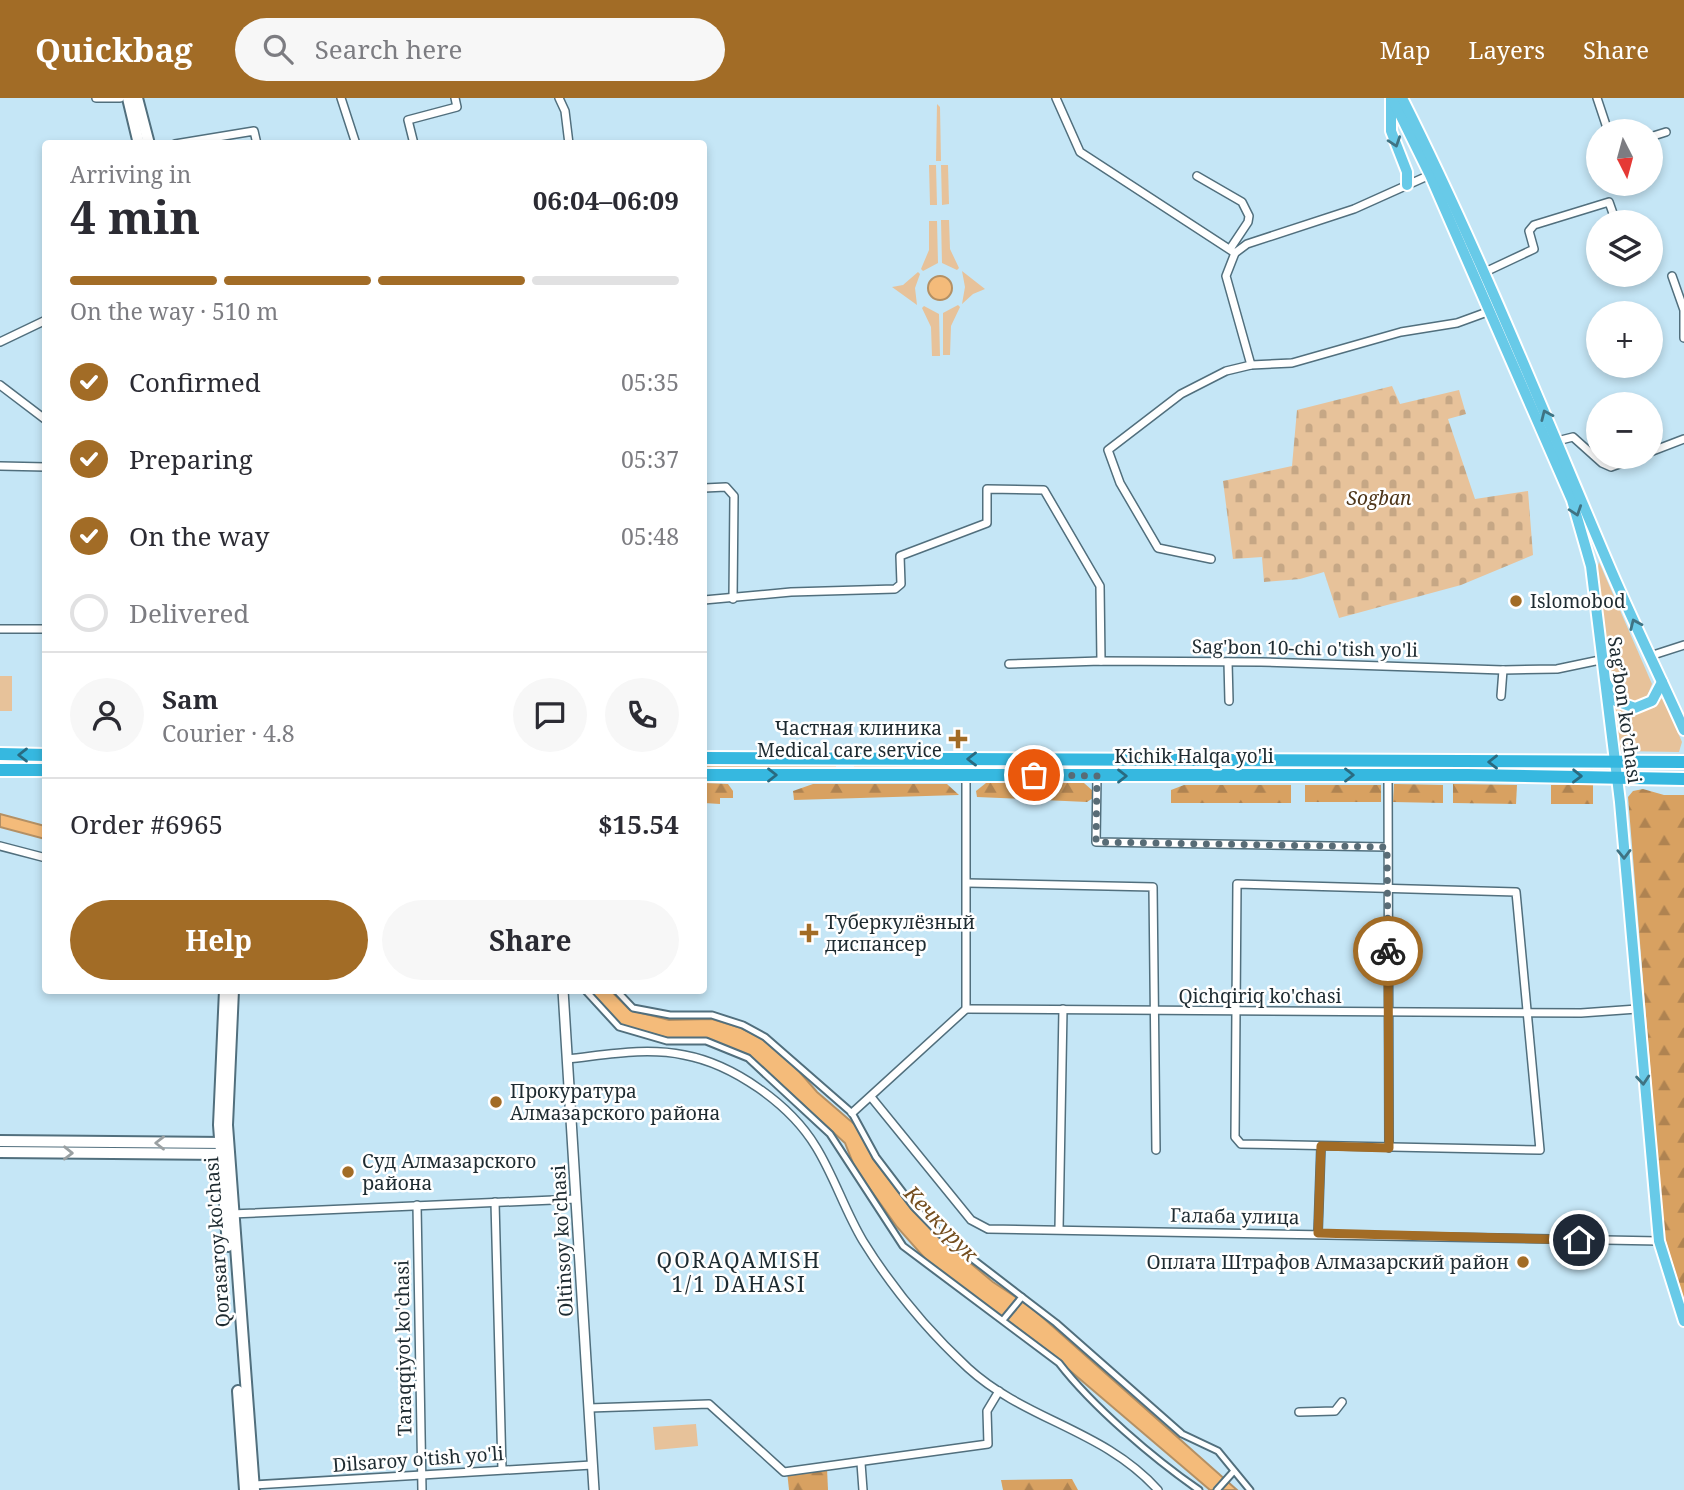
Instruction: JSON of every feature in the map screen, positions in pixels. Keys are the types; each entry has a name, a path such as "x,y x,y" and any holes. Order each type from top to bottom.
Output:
{"highway":[{"path":"0,754 42,755"},
{"name":"Kichik Halqa yo'li","path":"707,758 1288,760 1684,779"},
{"path":"840,758 840,776"},
{"path":"1288,760 1288,775"},
{"name":"Kichik Halqa yo'li","path":"707,775 1388,775 1468,768 1684,762"},
{"path":"0,771 42,771"}],"main road":[{"path":"128,98 138,140"},
{"path":"136,98 148,140"},
{"path":"1391,98 1391,131 1407,172 1407,185"},
{"name":"Sag’bon ko’chasi","path":"1391,98 1434,173 1483,273 1552,443 1589,553 1616,776 1659,1241 1684,1321"},
{"name":"Sag’bon ko’chasi","path":"1402,98 1490,311 1684,730"},
{"path":"1602,674 1612,696 1628,708 1642,708 1652,701 1662,682"},
{"name":"Qorasaroy ko'chasi","path":"225,994 225,1149 249,1488"},
{"name":"Qorasaroy ko'chasi","path":"225,1149 233,994"},
{"path":"0,1140 225,1149"},
{"path":"0,1152 225,1149"}],"street":[{"path":"96,98 120,98"},
{"path":"341,98 355,140"},
{"path":"413,140 408,120 457,107 455,98"},
{"path":"559,98 565,111 569,140"},
{"path":"1056,98 1080,152 1232,251"},
{"path":"1597,98 1604,119"},
{"path":"199,140 254,131 256,140"},
{"path":"1232,251 1354,209 1434,173"},
{"path":"1197,176 1242,202 1246,209 1248,222 1232,251 1226,276 1251,365"},
{"path":"1483,273 1534,249 1529,231 1534,225 1609,202 1612,210"},
{"path":"1672,276 1684,310 1684,338"},
{"path":"1211,559 1158,548 1120,483 1108,450 1181,394 1226,371 1251,365 1292,363 1401,332 1457,323 1490,311"},
{"path":"0,342 42,322"},
{"path":"0,385 42,417"},
{"path":"1552,443 1573,436 1586,448"},
{"path":"1663,447 1684,439"},
{"path":"0,466 42,467"},
{"path":"707,488 726,487 734,496 733,599"},
{"path":"707,600 792,592 895,590 901,584 900,556 987,523 988,489 1044,490 1100,586 1101,661"},
{"path":"0,629 42,629"},
{"path":"1650,656 1684,645"},
{"name":"Sag'bon 10-chi o'tish yo'li","path":"1009,664 1101,661 1228,662 1503,670 1557,669 1600,660"},
{"path":"1228,662 1229,701"},
{"path":"1501,696 1503,670"},
{"path":"1388,775 1389,1148"},
{"path":"852,1113 966,1009 965,776"},
{"path":"1097,776 1096,842 1387,847"},
{"path":"0,846 42,857"},
{"path":"967,883 1153,887 1156,1150"},
{"path":"1235,885 1389,889 1516,892 1530,1013 1540,1150 1249,1146 1241,1144 1235,1137 1235,885"},
{"name":"Oltinsoy ko'chasi","path":"563,994 594,1490"},
{"path":"589,994 619,1027 667,1041 706,1041 748,1058 830,1135 902,1246 1059,1363 1089,1397 1171,1470 1199,1490"},
{"path":"620,994 634,1008 670,1015 712,1015 743,1025 765,1037 852,1113 876,1157 914,1207 940,1234 1056,1323 1182,1434 1218,1451 1250,1490"},
{"name":"Qichqiriq ko'chasi","path":"966,1009 1530,1013 1637,1009"},
{"path":"1059,1230 1063,1009"},
{"path":"568,1059 642,1052 685,1055 728,1071 769,1098 817,1148 853,1224 881,1266 969,1368 999,1391 1111,1449 1158,1490"},
{"name":"Галаба улица","path":"871,1097 971,1220 988,1229 1659,1241"},
{"path":"1318,1233 1321,1146"},
{"path":"229,1214 576,1199"},
{"path":"495,1202 502,1469"},
{"name":"Taraqqiyot ko'chasi","path":"417,1205 422,1490"},
{"path":"1003,1320 1022,1297"},
{"path":"589,1408 706,1403 784,1472 988,1444 988,1411 999,1391"},
{"path":"1298,1412 1335,1411 1342,1402"},
{"path":"860,1463 863,1490"},
{"name":"Dilsaroy o'tish yo'li","path":"249,1488 421,1474 592,1465"},
{"path":"1217,1490 1234,1471"}],"green space":[{"path":"937,104 940,107 941,161 936,161"},
{"path":"929,165 936,165 937,205 930,205"},
{"path":"941,165 948,165 949,204 942,205"},
{"path":"941,220 949,220 950,249 959,268 957,270 942,263"},
{"path":"929,221 937,221 938,263 923,271 921,269 929,250"},
{"path":"962,271 985,289 973,294 962,304 965,287"},
{"path":"918,272 920,274 915,288 917,305 892,287 903,285"},
{"path":"958,305 960,307 951,326 950,355 943,355 943,313"},
{"path":"924,306 939,314 940,356 932,356 931,327 922,308"},
{"name":"Sogban","path":"1392,386 1400,404 1459,390 1466,414 1448,419 1475,499 1528,491 1533,555 1461,585 1339,618 1324,572 1300,579 1264,582 1262,557 1233,559 1223,481 1292,466 1297,410"},
{"path":"1599,562 1652,684 1647,696 1634,703 1622,699 1617,690 1607,654 1598,589"},
{"path":"0,676 12,676 12,711 0,711"},
{"path":"1663,698 1682,742 1679,752 1621,751 1613,704 1634,713"},
{"path":"707,763 836,765 836,769 707,768"},
{"path":"854,764 1277,764 1277,770 854,769"},
{"path":"1293,764 1458,765 1458,771 1293,771"},
{"path":"1476,765 1593,765 1593,771 1476,771"},
{"path":"707,783 728,784 733,791 733,798 720,798 720,804 707,803"},
{"path":"986,783 1084,783 1093,791 1093,798 1087,802 977,797 976,791"},
{"path":"813,784 947,784 959,795 794,800 793,791"},
{"path":"1394,784 1443,785 1443,803 1393,802"},
{"path":"1453,784 1517,785 1516,804 1453,803"},
{"path":"1184,785 1291,785 1291,803 1171,803 1171,790"},
{"path":"1305,785 1381,785 1381,802 1305,802"},
{"path":"1551,785 1593,785 1593,804 1551,804"},
{"path":"1643,789 1664,795 1684,795 1684,1300 1664,1235 1628,797 1633,791"},
{"path":"696,1424 698,1446 655,1450 653,1427"},
{"path":"827,1468 828,1490 789,1490 787,1471"},
{"path":"1072,1479 1078,1490 1003,1490 1001,1480"}],"shaded area":[{"path":"940,276 949,279 952,288 949,297 940,300 931,297 928,288 931,279"},
{"path":"0,814 42,825 42,838 0,827"},
{"path":"592,994 614,994 630,1010 669,1020 712,1019 761,1038 790,1061 817,1092 860,1129 873,1159 913,1211 938,1236 993,1282 1032,1308 1237,1490 1210,1490 1061,1363 929,1263 897,1227 855,1168 845,1143 750,1056 707,1039 668,1038 620,1025"}],"way so far":[{"path":"1034,775 1097,776 1096,842 1387,847 1388,951"}],"place":[{"name":"Islomobod","path":"1516,601"},
{"name":"Частная клиника Medical care service","path":"958,739"},
{"name":"Туберкулёзный диспансер","path":"809,933"},
{"name":"Прокуратура Алмазарского района","path":"496,1102"},
{"name":"Суд Алмазарского района","path":"348,1172"},
{"name":"Оплата Штрафов Aлмазарский район","path":"1523,1262"}],"district":[{"name":"QORAQAMISH 1/1 DAHASI","path":"739,1273"}],"route":[{"path":"1388,951 1389,1148 1321,1146 1318,1233 1579,1240"}],"water label":[{"name":"Кечкурук","path":"941,1224"}]}
